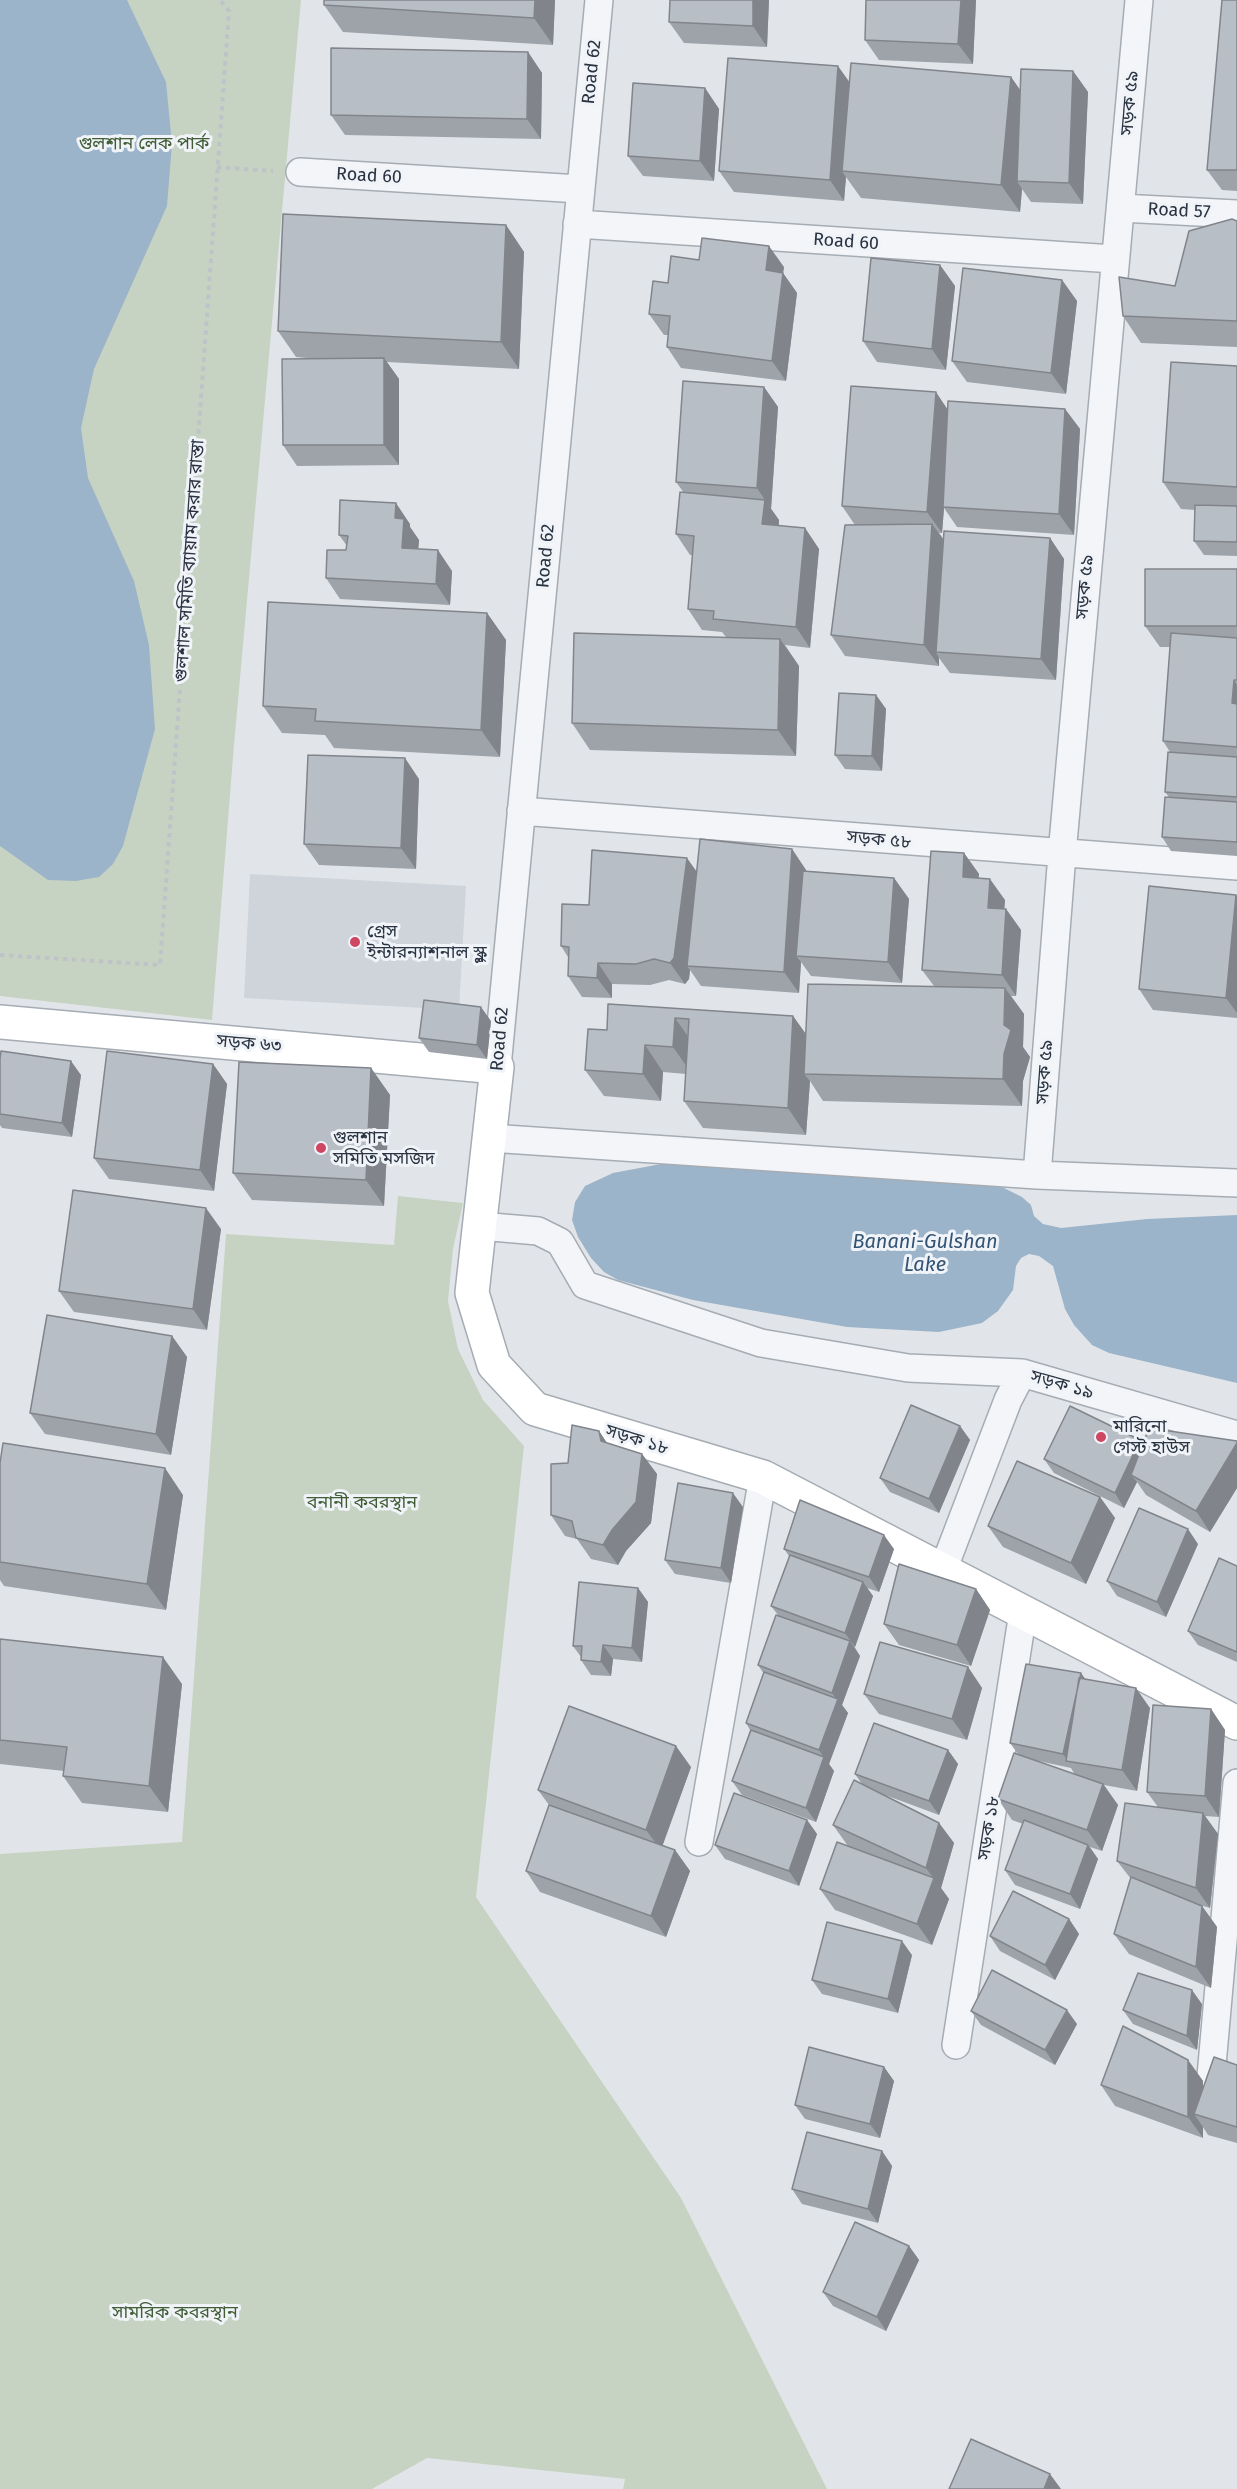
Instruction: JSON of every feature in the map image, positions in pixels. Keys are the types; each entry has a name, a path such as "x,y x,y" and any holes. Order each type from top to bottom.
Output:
{"street":[{"name":"Road 62","path":"492,1124 599,0"},
{"name":"সড়ক ৫৯","path":"1037,1175 1062,854 1139,0"},
{"name":"Road 60","path":"300,172 580,189"},
{"name":"Road 57","path":"1121,208 1237,214"},
{"name":"Road 60","path":"578,224 1114,260"},
{"name":"সড়ক ৫৮","path":"521,811 1237,866"},
{"name":"সড়ক ৬৩","path":"0,1022 497,1067"},
{"path":"492,1124 1037,1175 1237,1183"},
{"name":"সড়ক ১৮","path":"492,1124 472,1293 494,1365 535,1409 763,1477 1237,1723"},
{"path":"480,1226 538,1231 560,1242 585,1285 761,1343 908,1368 1022,1373"},
{"name":"সড়ক ১৯","path":"944,1570 1008,1400 1022,1373 1237,1435"},
{"path":"699,1842 763,1477"},
{"name":"সড়ক ১৮","path":"956,2045 1023,1612"},
{"path":"1208,2105 1237,1783"}],"path":[{"name":"গুলশাল সমিতি ব্যায়াম করার রাস্তা","path":"0,955 160,965 230,11 220,0"},
{"path":"218,167 300,172"}],"shaded area":[{"name":"গ্রেস ইন্টারন্যাশনাল স্কুল","path":"250,874 466,886 459,1010 244,998"}],"green space":[{"name":"গুলশান লেক পার্ক","path":"0,0 301,0 234,745 212,1020 0,996"},
{"path":"398,1196 463,1203 453,1249 448,1301 458,1349 483,1400 524,1446 476,1897 681,2198 827,2489 623,2489 625,2479 427,2458 372,2489 0,2489 0,1854 182,1842 226,1234 394,1245"}],"water":[{"path":"0,0 127,0 166,82 172,144 167,206 94,369 81,428 88,478 134,581 149,645 155,729 123,846 113,864 99,877 76,881 48,880 0,846"},
{"name":"Banani-Gulshan Lake","path":"661,1164 990,1181 1022,1197 1031,1205 1034,1216 1043,1224 1061,1228 1147,1219 1237,1215 1237,1383 1109,1353 1092,1345 1074,1325 1065,1309 1053,1266 1039,1256 1029,1254 1021,1258 1016,1266 1013,1290 998,1311 982,1323 939,1332 847,1327 693,1300 618,1280 604,1272 591,1258 578,1237 572,1220 575,1202 585,1186 613,1173"}],"building":[{"path":"324,0 535,0 534,18 324,5"},
{"path":"670,0 753,0 753,26 669,22"},
{"path":"866,0 961,0 958,44 865,40"},
{"path":"1222,0 1237,0 1237,170 1207,170"},
{"path":"331,48 528,52 527,119 331,115"},
{"path":"728,58 838,66 830,180 719,171"},
{"path":"851,63 1011,77 1001,185 842,171"},
{"path":"1021,69 1073,71 1069,183 1017,181"},
{"path":"633,83 705,88 700,161 628,156"},
{"path":"283,214 506,225 501,342 278,331"},
{"path":"1232,219 1237,221 1237,321 1123,316 1119,277 1175,286 1189,231"},
{"path":"702,238 769,246 766,270 783,273 772,361 667,347 670,316 649,314 653,281 668,283 671,256 699,260"},
{"path":"871,258 940,265 932,349 863,341"},
{"path":"963,268 1062,280 1051,373 952,361"},
{"path":"384,358 384,445 283,445 282,359"},
{"path":"1171,362 1237,366 1237,487 1163,482"},
{"path":"683,381 764,387 757,488 676,482"},
{"path":"851,386 936,392 927,512 842,506"},
{"path":"948,401 1065,409 1059,514 943,507"},
{"path":"680,492 765,500 762,524 805,528 796,627 713,619 714,611 688,609 694,536 676,534"},
{"path":"340,500 396,503 395,518 404,519 402,548 438,550 436,584 326,578 327,550 346,550 348,536 339,535"},
{"path":"1195,505 1237,506 1237,542 1194,541"},
{"path":"932,524 924,645 831,635 845,525"},
{"path":"944,531 1050,538 1041,659 936,652"},
{"path":"1145,569 1237,569 1237,626 1145,626"},
{"path":"268,602 487,613 481,730 315,721 316,709 263,706"},
{"path":"574,633 780,639 778,730 572,723"},
{"path":"1171,633 1237,638 1237,680 1234,680 1232,703 1237,704 1237,747 1163,741"},
{"path":"839,693 876,695 872,756 835,755"},
{"path":"1168,752 1237,757 1237,797 1165,792"},
{"path":"308,755 405,758 401,848 304,844"},
{"path":"1165,797 1237,802 1237,842 1162,837"},
{"path":"700,839 792,849 784,972 687,966"},
{"path":"592,850 687,858 674,958 670,963 654,959 636,964 598,963 597,978 568,976 569,947 561,946 562,904 589,905"},
{"path":"931,851 964,853 963,877 990,879 988,908 1006,909 1002,975 922,970"},
{"path":"803,871 894,878 888,962 796,956"},
{"path":"1149,886 1236,895 1226,998 1139,989"},
{"path":"808,984 1005,988 1004,1025 1011,1030 1004,1054 1003,1079 804,1074"},
{"path":"424,1000 481,1007 477,1045 419,1038"},
{"path":"608,1004 793,1016 788,1108 684,1101 689,1019 675,1018 673,1047 645,1045 643,1074 585,1070 588,1029 607,1030"},
{"path":"1,1051 71,1061 62,1123 0,1114"},
{"path":"107,1051 213,1064 200,1170 94,1158"},
{"name":"গুলশান সমিতি মসজিদ","path":"239,1062 371,1068 366,1180 233,1173"},
{"path":"73,1190 206,1208 193,1309 59,1291"},
{"path":"47,1315 172,1336 156,1434 30,1413"},
{"path":"911,1405 960,1426 929,1499 880,1478"},
{"path":"1070,1406 1140,1440 1115,1493 1044,1459"},
{"path":"572,1425 599,1431 601,1441 642,1454 636,1502 612,1530 603,1545 576,1538 572,1521 551,1515 551,1464 568,1463"},
{"path":"1149,1428 1237,1441 1196,1511 1131,1475"},
{"path":"3,1443 165,1468 147,1584 0,1562 0,1463"},
{"path":"1017,1461 1100,1497 1071,1563 988,1526"},
{"path":"678,1483 733,1493 721,1568 665,1560"},
{"path":"800,1500 884,1535 869,1577 784,1549"},
{"path":"1139,1508 1188,1529 1157,1602 1107,1581"},
{"path":"790,1555 863,1582 845,1633 771,1606"},
{"path":"1219,1558 1237,1566 1237,1652 1188,1631"},
{"path":"899,1564 976,1589 957,1645 884,1624"},
{"path":"579,1582 638,1588 632,1648 603,1645 601,1662 581,1660 582,1646 573,1646"},
{"path":"776,1615 850,1641 832,1693 758,1665"},
{"path":"0,1639 163,1657 149,1786 63,1776 67,1747 0,1740"},
{"path":"880,1642 968,1667 952,1719 864,1694"},
{"path":"1026,1664 1081,1673 1063,1754 1010,1743"},
{"path":"764,1672 838,1699 819,1750 746,1723"},
{"path":"1079,1678 1136,1688 1122,1770 1066,1761"},
{"path":"1153,1705 1211,1709 1205,1796 1147,1792"},
{"path":"569,1706 676,1746 646,1830 538,1790"},
{"path":"874,1723 948,1750 929,1801 855,1774"},
{"path":"751,1730 824,1757 806,1808 732,1781"},
{"path":"1014,1753 1103,1784 1087,1830 998,1799"},
{"path":"854,1780 939,1823 926,1868 833,1825"},
{"path":"734,1793 807,1820 789,1871 715,1845"},
{"path":"1125,1803 1203,1813 1196,1888 1117,1861"},
{"path":"549,1805 675,1850 651,1916 526,1871"},
{"path":"1024,1820 1088,1845 1070,1894 1005,1870"},
{"path":"837,1842 934,1878 917,1924 820,1889"},
{"path":"1131,1877 1202,1906 1196,1967 1114,1934"},
{"path":"1013,1891 1069,1919 1045,1965 990,1936"},
{"path":"827,1922 902,1941 888,1999 812,1980"},
{"path":"992,1970 1067,2010 1045,2050 971,2011"},
{"path":"1138,1973 1192,1990 1187,2036 1123,2010"},
{"path":"1123,2026 1188,2060 1188,2117 1101,2085"},
{"path":"809,2047 884,2067 870,2124 795,2105"},
{"path":"1214,2057 1237,2065 1237,2127 1194,2114"},
{"path":"807,2132 882,2151 868,2209 792,2189"},
{"path":"855,2222 909,2246 877,2317 823,2292"},
{"path":"971,2439 1050,2474 1044,2489 949,2489"}],"place":[{"name":"গ্রেস ইন্টারন্যাশনাল স্কুল","path":"355,942"},
{"name":"গুলশান সমিতি মসজিদ","path":"321,1148"},
{"name":"মারিনো গেস্ট হাউস","path":"1101,1437"}],"park label":[{"name":"বনানী কবরস্থান","path":"362,1503"},
{"name":"সামরিক কবরস্থান","path":"175,2313"}]}
